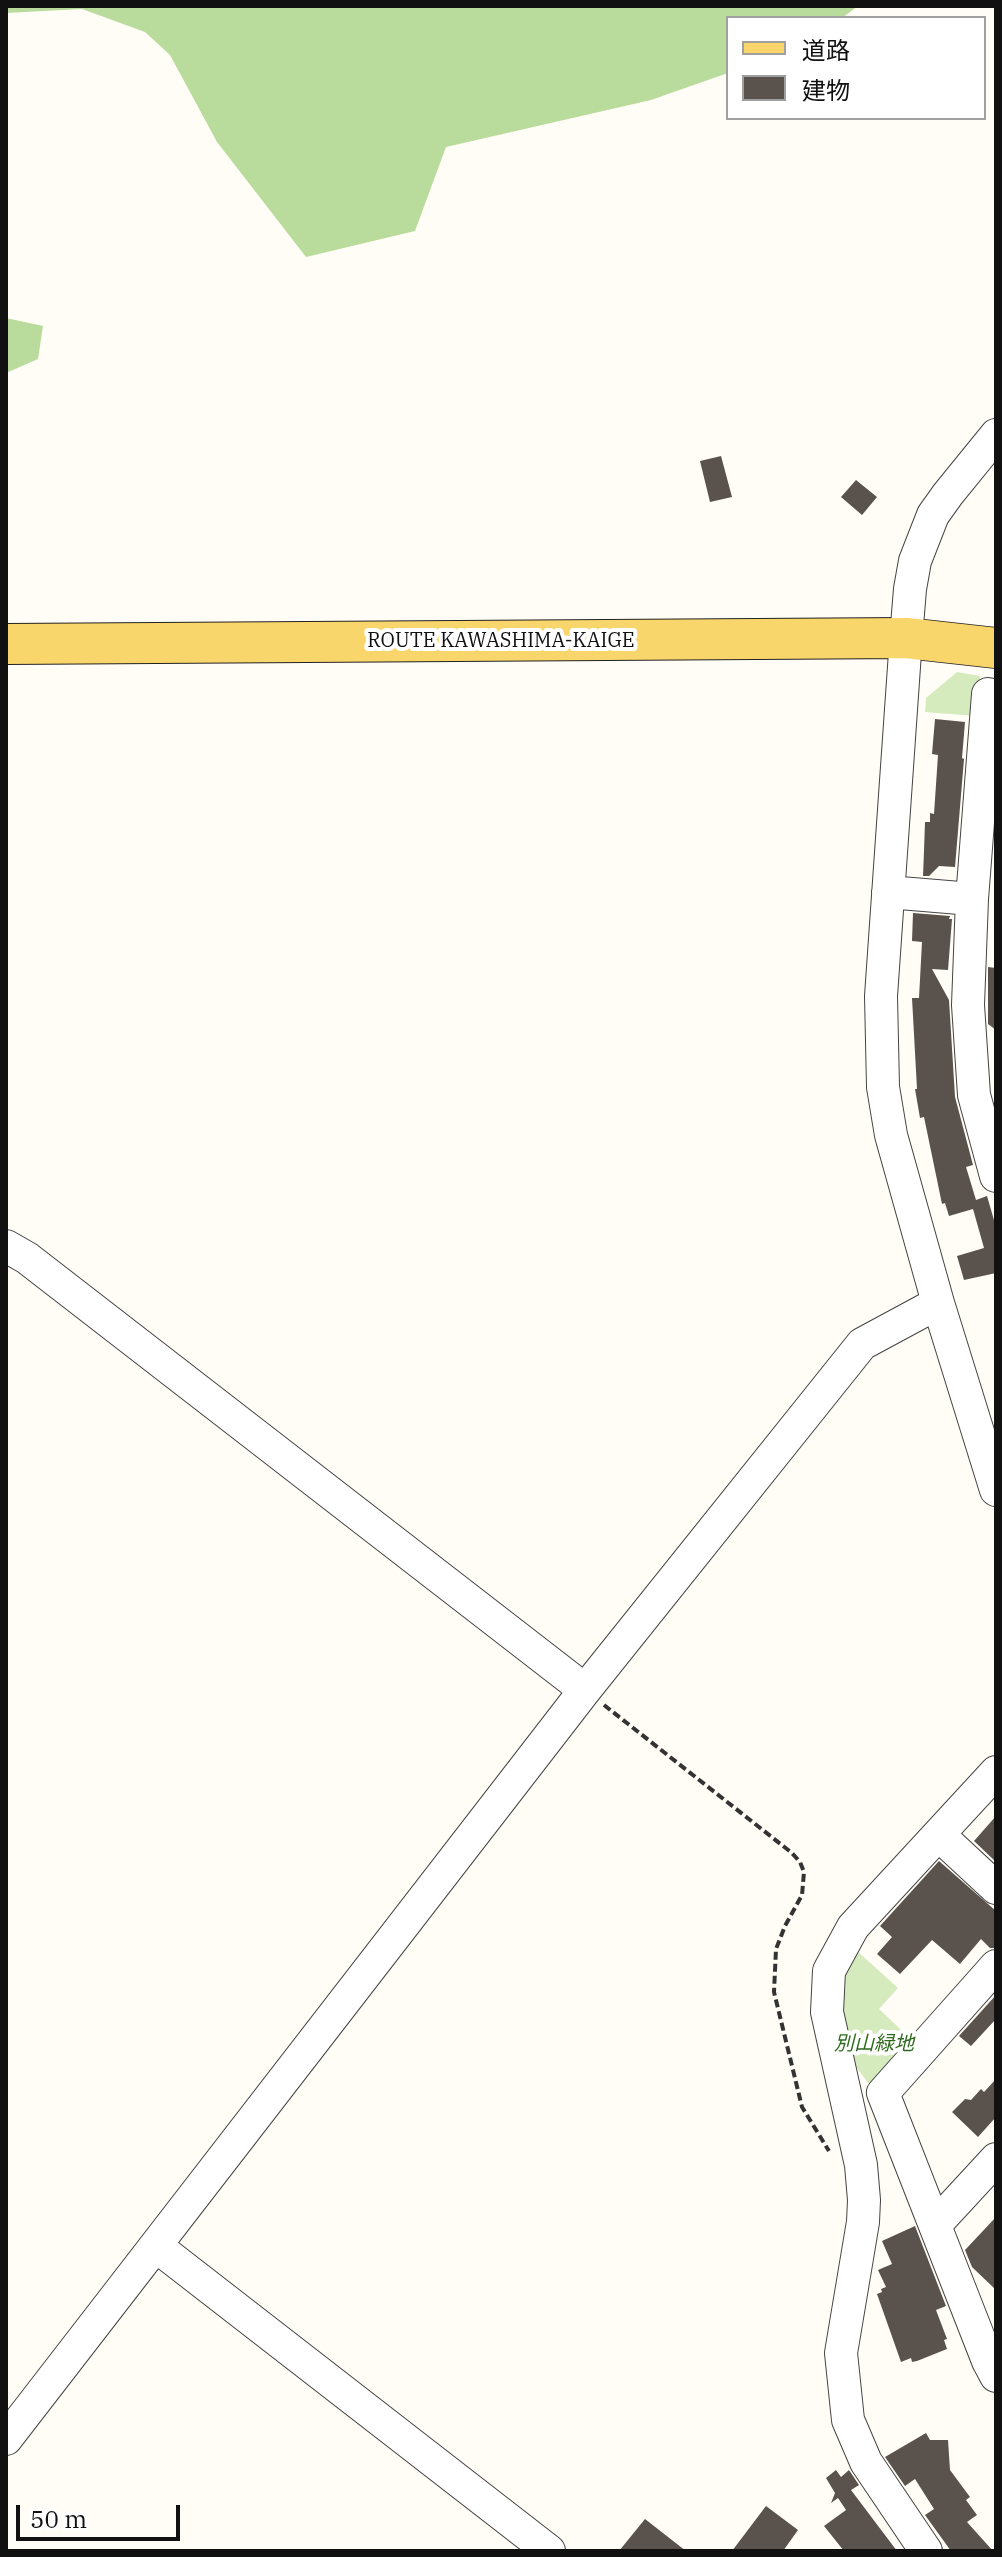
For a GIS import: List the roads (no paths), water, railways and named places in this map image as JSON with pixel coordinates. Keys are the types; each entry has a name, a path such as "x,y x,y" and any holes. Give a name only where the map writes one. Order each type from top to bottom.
{"main road":[{"name":"ROUTE KAWASHIMA-KAIGE","path":"6,644 906,638 996,648"}],"street":[{"path":"996,435 933,515 922,539 910,589 881,996 883,1087 891,1135 938,1303 983,1401 996,1490"},
{"path":"996,696 988,694 972,899 968,1005 982,1038 974,1095 996,1172"},
{"path":"888,892 972,899"},
{"path":"6,1246 27,1258 585,1690"},
{"path":"6,2439 585,1690 862,1344 938,1303"},
{"path":"926,2551 866,2462 848,2420 841,2353 864,2200 861,2165 827,2012 829,1971 853,1927 996,1772"},
{"path":"939,1835 996,1888"},
{"path":"993,2363 883,2093 996,1966"},
{"path":"936,2224 996,2159"},
{"path":"156,2246 549,2551"}],"park label":[{"name":"別山緑地","path":"874,2044"}]}
